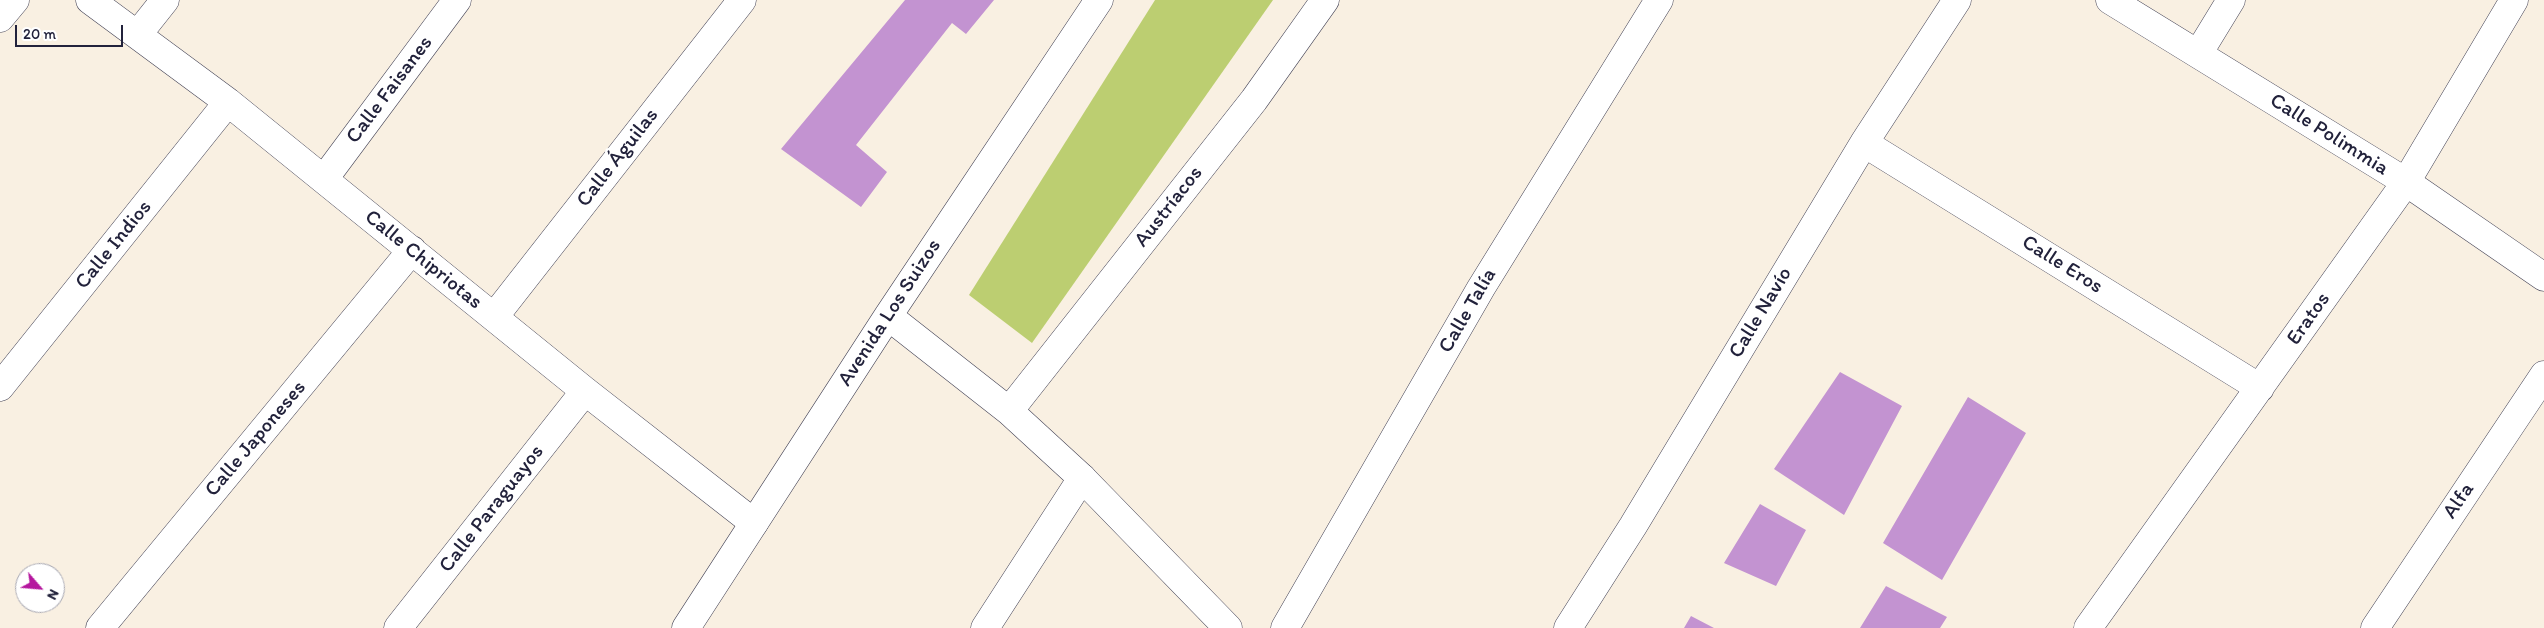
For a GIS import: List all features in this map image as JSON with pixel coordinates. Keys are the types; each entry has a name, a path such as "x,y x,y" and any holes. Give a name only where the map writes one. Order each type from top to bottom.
{"street":[{"path":"0,18 15,0"},
{"name":"Calle Chipriotas","path":"90,0 228,102 585,391 754,523"},
{"path":"138,34 165,0"},
{"name":"Calle Faisanes","path":"324,179 457,0"},
{"name":"Calle Águilas","path":"494,317 742,0"},
{"name":"Avenida Los Suizos","path":"686,628 888,316 1098,0"},
{"name":"Austríacos","path":"1009,411 1254,100 1325,0"},
{"name":"Calle Talía","path":"1285,628 1481,288 1659,0"},
{"name":"Calle Navío","path":"1568,628 1633,526 1864,142 1957,0"},
{"name":"Calle Polimmia","path":"2110,0 2406,182 2544,277"},
{"path":"2198,54 2231,0"},
{"name":"Eratos","path":"2088,628 2406,182 2514,0"},
{"name":"Calle Indios","path":"0,387 228,102"},
{"name":"Calle Eros","path":"1864,142 2260,388"},
{"name":"Calle Japoneses","path":"100,628 412,250"},
{"path":"888,316 1009,411 1082,478 1228,628"},
{"name":"Alfa","path":"2375,628 2544,374"},
{"name":"Calle Paraguayos","path":"398,628 585,391"},
{"path":"985,628 1082,478"}],"green space":[{"path":"1155,0 1273,0 1032,343 969,295"}],"building":[{"path":"905,0 994,0 966,34 952,23 856,145 887,172 861,207 781,149"},
{"path":"1840,372 1902,406 1844,515 1774,469"},
{"path":"1968,397 2026,433 1942,580 1883,543"},
{"path":"1760,504 1806,530 1776,586 1724,563"},
{"path":"1886,586 1947,617 1940,628 1860,628"},
{"path":"1691,616 1714,628 1684,628"}]}
